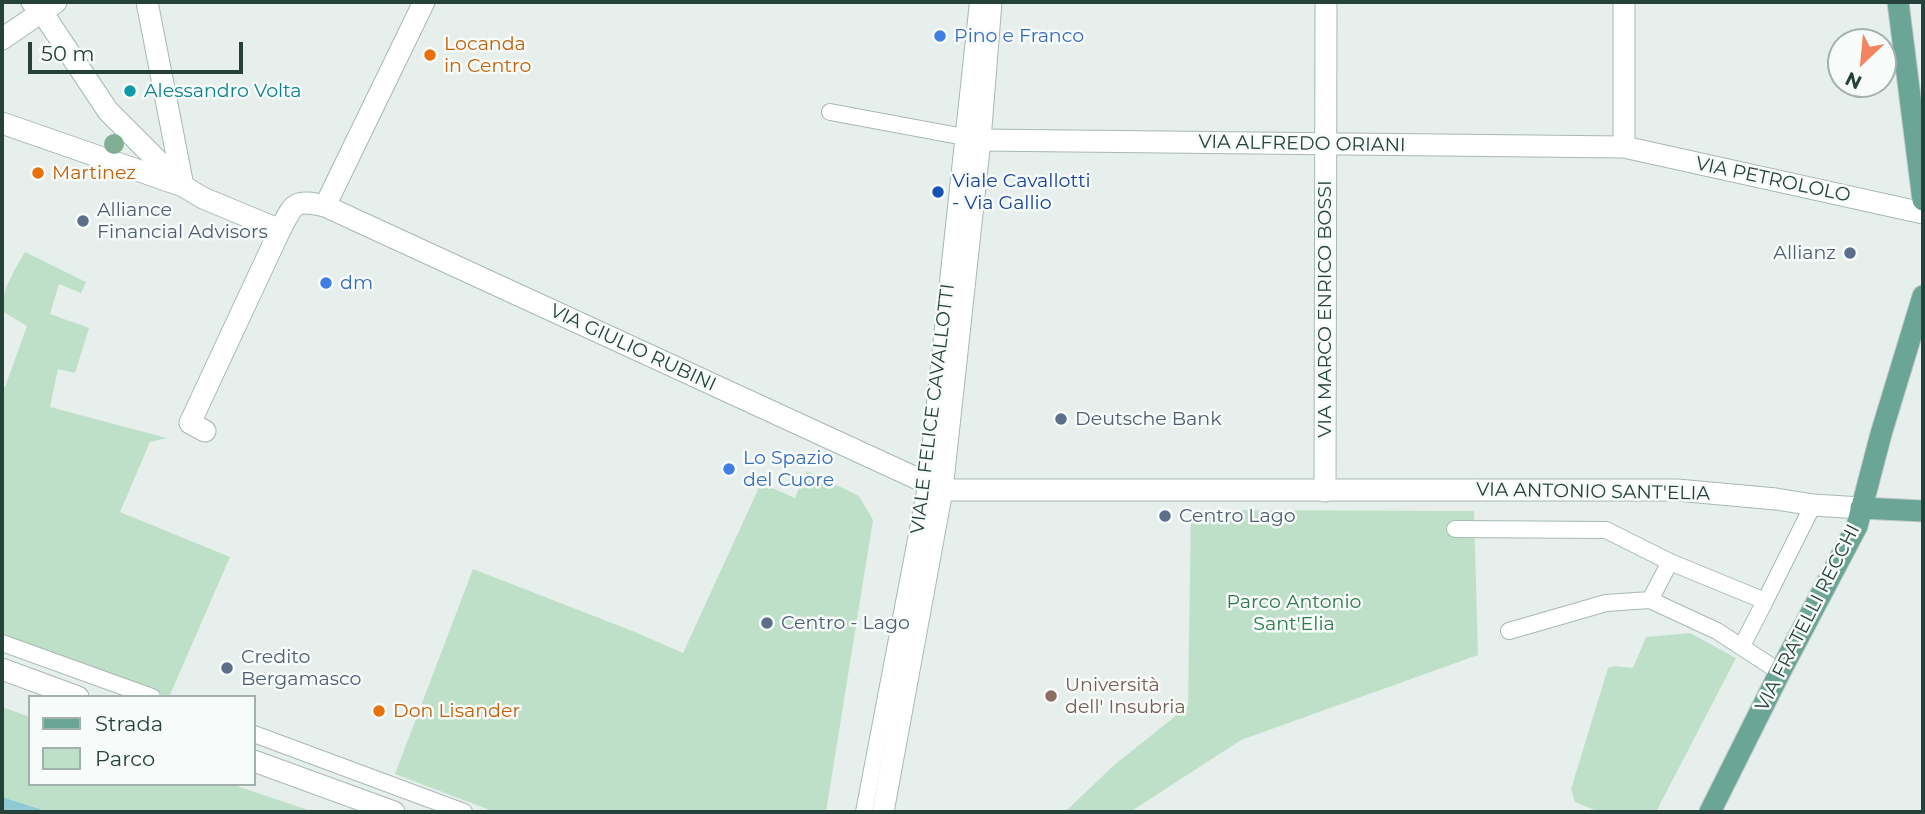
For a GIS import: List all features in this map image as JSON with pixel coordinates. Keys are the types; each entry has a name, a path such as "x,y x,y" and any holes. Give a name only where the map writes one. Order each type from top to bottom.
{"main road":[{"path":"1898,2 1923,200"},
{"name":"VIA FRATELLI RECCHI","path":"1710,812 1857,527 1923,296"},
{"path":"1861,508 1923,512"}],"street":[{"path":"148,2 184,186"},
{"path":"205,431 190,423 280,230 293,205 303,201 325,206 424,2"},
{"name":"VIALE FELICE CAVALLOTTI","path":"883,812 934,487 972,139 991,2"},
{"name":"VIA MARCO ENRICO BOSSI","path":"1325,491 1326,2"},
{"path":"1624,2 1624,147"},
{"path":"2,39 43,5 108,111 184,186 203,198 280,230"},
{"path":"2,123 184,186"},
{"name":"VIA ALFREDO ORIANI","path":"972,139 1624,147"},
{"name":"VIA PETROLOLO","path":"1624,147 1923,213"},
{"name":"VIA GIULIO RUBINI","path":"325,206 934,487"},
{"name":"VIA ANTONIO SANT'ELIA","path":"934,487 1325,491 1677,490 1861,508"},
{"path":"2,669 73,695"},
{"path":"256,762 394,812"}],"lane":[{"name":"VIALE FELICE CAVALLOTTI","path":"972,139 978,2"},
{"path":"830,113 972,139"},
{"name":"VIALE FELICE CAVALLOTTI","path":"864,812 934,487"},
{"path":"1742,646 1813,505"},
{"path":"1455,529 1606,530 1670,562 1765,601"},
{"path":"1650,600 1670,562"},
{"path":"1509,631 1606,603 1650,600 1742,646 1780,672"},
{"path":"2,643 146,695"},
{"path":"256,735 464,812"}],"green space":[{"path":"25,252 86,282 81,293 59,284 50,314 89,328 75,373 58,369 50,407 167,438 150,442 120,512 230,557 170,695 164,695 2,636 2,387 5,387 27,326 2,311 6,288"},
{"path":"807,471 859,496 873,520 826,812 495,812 395,774 473,569 683,653 761,483 795,498"},
{"name":"Parco Antonio Sant'Elia","path":"1191,510 1474,511 1478,655 1241,740 1130,812 1065,812 1113,766 1188,706"},
{"path":"1690,633 1736,658 1656,812 1599,812 1575,802 1571,789 1608,668 1633,668 1646,637"},
{"path":"2,707 28,716 28,786 237,786 314,812 49,812 2,797"}],"water":[{"path":"2,797 49,812 2,812"}],"place":[{"name":"Pino e Franco","path":"940,36"},
{"name":"Locanda in Centro","path":"430,55"},
{"name":"Alessandro Volta","path":"130,91"},
{"name":"Martinez","path":"38,173"},
{"name":"Viale Cavallotti - Via Gallio","path":"938,192"},
{"name":"Alliance Financial Advisors","path":"83,221"},
{"name":"Allianz","path":"1850,253"},
{"name":"dm","path":"326,283"},
{"name":"Deutsche Bank","path":"1061,419"},
{"name":"Lo Spazio del Cuore","path":"729,469"},
{"name":"Centro Lago","path":"1165,516"},
{"name":"Centro - Lago","path":"767,623"},
{"name":"Credito Bergamasco","path":"227,668"},
{"name":"Università dell' Insubria","path":"1051,696"},
{"name":"Don Lisander","path":"379,711"}]}
